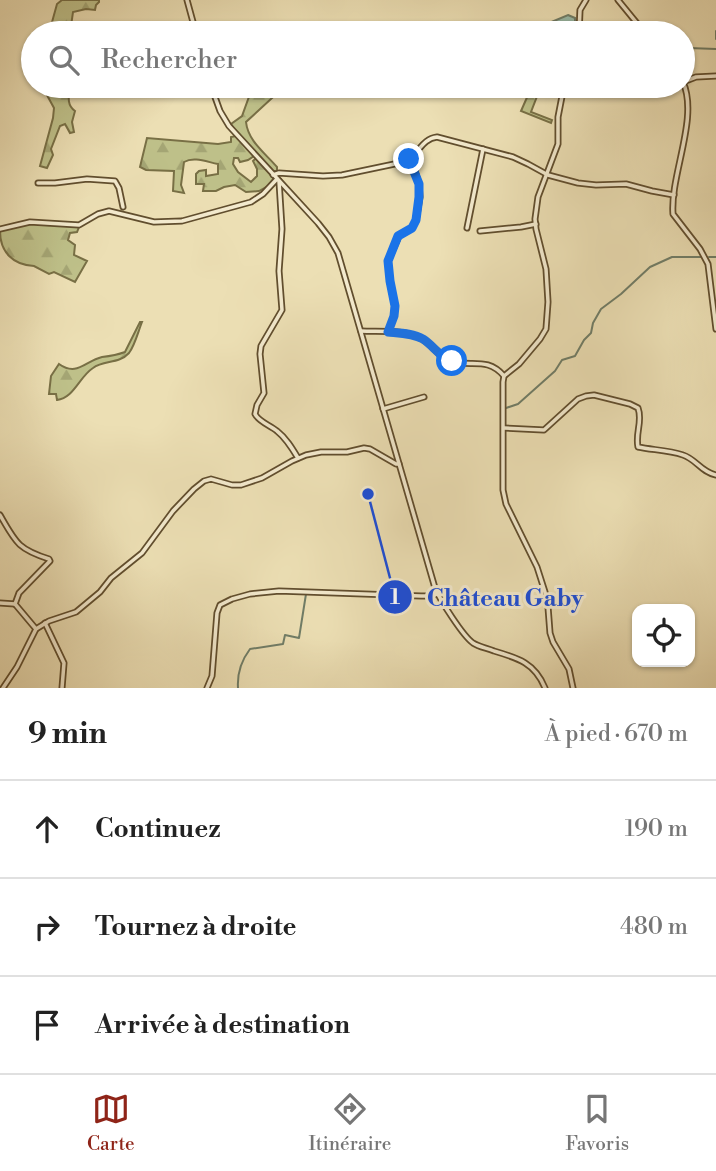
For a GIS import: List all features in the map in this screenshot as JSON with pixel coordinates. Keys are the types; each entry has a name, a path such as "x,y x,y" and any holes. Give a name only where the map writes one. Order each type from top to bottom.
{"street":[{"path":"187,0 193,21"},
{"path":"580,21 580,10 586,0"},
{"path":"618,0 635,21"},
{"path":"695,77 716,76"},
{"path":"215,98 229,126 318,223 333,243 342,263 437,594 471,641 478,646 522,660 535,670 545,688"},
{"path":"562,98 558,117 558,144 538,197 536,225 546,269 546,329 540,340 505,376 503,382 503,490 506,504 537,567 547,602 550,634 569,668 573,688"},
{"path":"687,98 685,137 674,195 674,214 708,264 716,329"},
{"path":"273,175 279,173 323,177 404,162 432,137 521,160 548,175 588,184 626,184 674,195"},
{"path":"467,228 483,149"},
{"path":"388,332 395,306 388,261 398,236 412,228 416,220 419,197 419,184 409,159"},
{"path":"38,183 87,179 115,181 123,207 136,218"},
{"path":"0,229 30,222 79,225 104,212 167,223 182,222 251,202 278,180"},
{"path":"278,180 282,229 279,263 282,310 261,346 264,393 255,414 280,433 298,458"},
{"path":"120,213 123,207"},
{"path":"480,230 536,225"},
{"path":"361,331 419,337 447,360 487,364 505,376"},
{"path":"503,428 544,430 578,399 586,396 606,398 638,408 638,446 685,455 706,472 716,475"},
{"path":"383,409 424,397"},
{"path":"3,688 36,629 85,606 111,578 142,553 169,516 204,481 211,479 232,485 243,484 262,478 298,458 321,452 347,452 363,447 399,464"},
{"path":"0,515 21,547 50,561 19,593 15,604"},
{"path":"207,688 212,676 217,613 220,605 226,601 250,594 279,591 421,596 437,594"},
{"path":"0,603 15,604 36,629"},
{"path":"45,623 64,663 62,688"}],"green space":[{"path":"62,0 99,0 95,10 73,12 72,21 52,21 57,4"},
{"path":"49,98 69,98 75,111 72,122 74,132 70,133 65,124 60,126 47,168 40,166 54,108"},
{"path":"249,98 272,98 246,122 254,141 277,167 277,171 273,171 236,132 231,124 242,116"},
{"path":"527,98 536,98 531,112 552,120 551,123 521,111"},
{"path":"236,136 254,156 240,162 238,158 234,158 233,164 238,172 251,182 257,176 253,161 256,158 274,178 268,186 259,191 246,192 235,185 216,191 203,191 204,184 196,184 196,174 206,170 206,176 218,174 218,164 201,160 184,162 181,185 184,193 173,191 174,171 146,170 140,167 147,138 218,144 231,142 231,137"},
{"path":"44,223 79,227 77,232 70,233 68,240 75,245 74,255 87,261 75,282 54,272 49,274 34,266 20,263 5,251 0,231"},
{"path":"140,322 129,353 93,368 63,398 57,400 56,394 49,394 51,376 59,364 65,368 76,369 96,359 125,352"}],"water":[{"path":"568,15 575,18 575,21 554,21"}],"waterway":[{"path":"716,31 716,39"},
{"path":"695,48 716,49"},
{"path":"506,408 518,404 555,371 562,360 575,356 591,333 601,309 650,267 672,257 702,257"},
{"path":"709,257 716,257"},
{"path":"238,688 240,667 250,649 283,644 285,635 299,638 306,594"}],"place":[{"name":"Château Gaby","path":"368,494"}],"route":[{"path":"409,159 419,184 419,197 416,220 412,228 398,236 388,261 395,306 388,332 419,337 444,358 452,361"}]}
